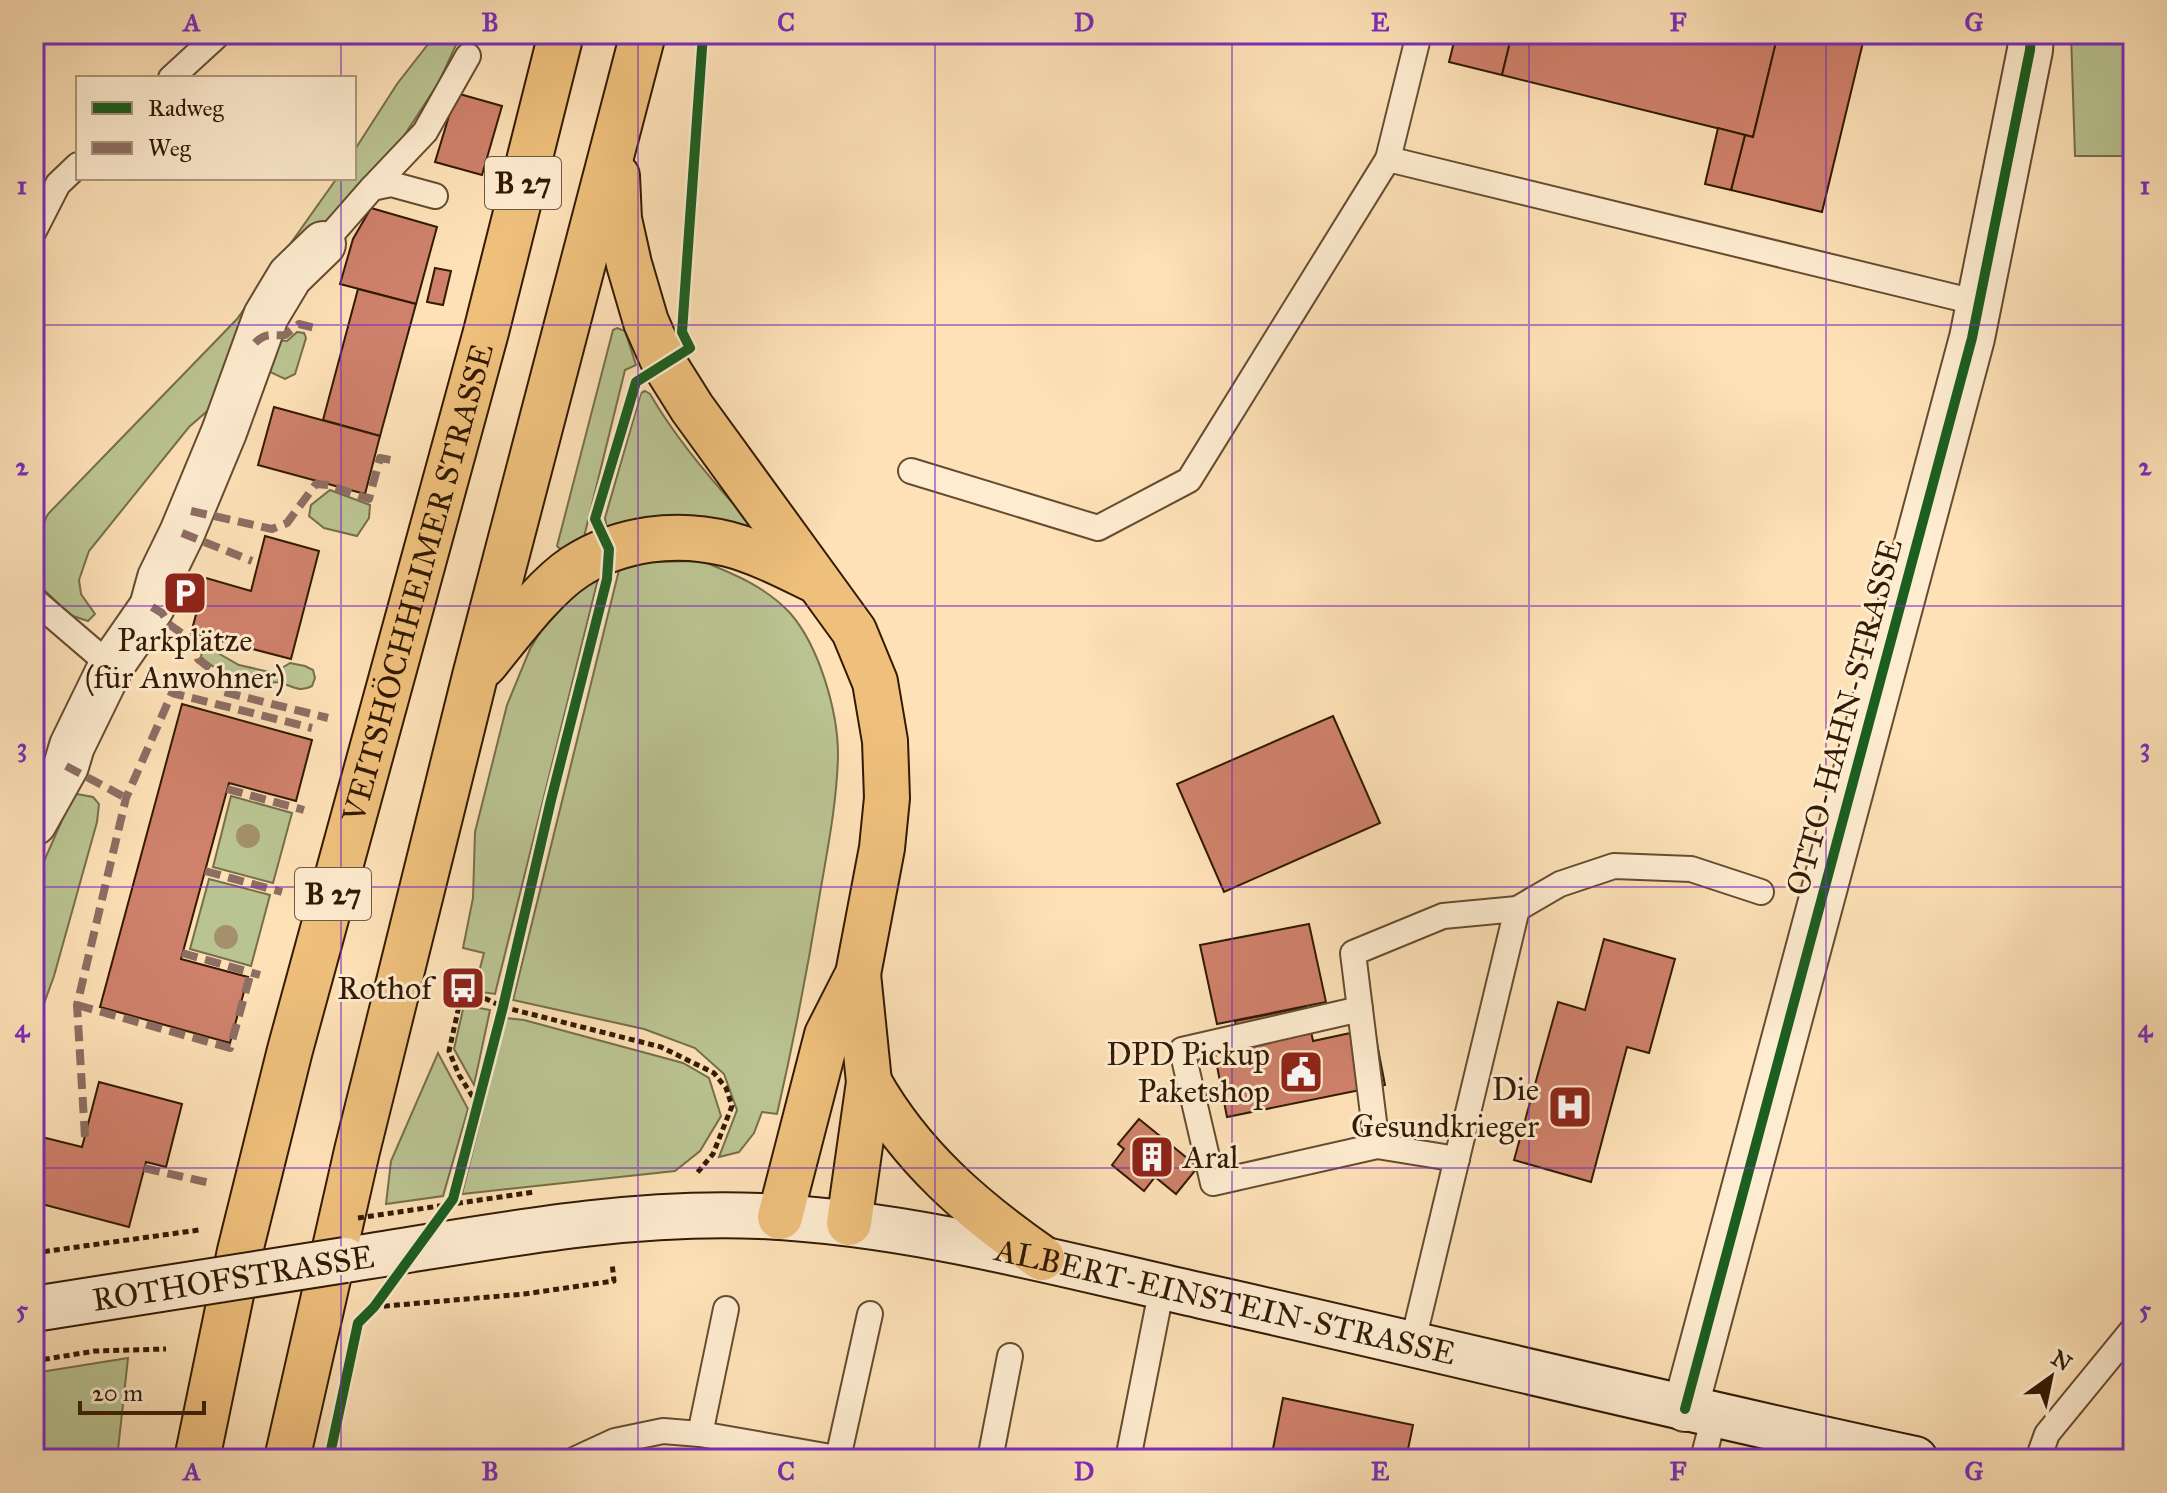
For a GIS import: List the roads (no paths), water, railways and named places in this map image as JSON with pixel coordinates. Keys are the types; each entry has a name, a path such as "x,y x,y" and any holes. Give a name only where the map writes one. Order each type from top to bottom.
{"highway":[{"name":"VEITSHÖCHHEIMER STRASSE","path":"197,1459 240,1251 290,1050 486,332 561,34"},
{"name":"B 27","path":"287,1459 361,1136 475,676 643,34"},
{"path":"615,145 619,219 646,322 660,354 692,408 854,631 875,682 885,741 887,798 882,848 858,974 827,1035 780,1217"},
{"path":"475,676 519,622 574,568 609,549 656,537 688,537 729,544 820,583"},
{"path":"849,1223 869,1082 858,974"},
{"path":"869,1082 889,1117 956,1192 1042,1258"}],"street":[{"name":"OTTO-HAHN-STRASSE","path":"1700,1413 1972,338 2031,34"},
{"path":"34,823 66,766 72,746 111,666 152,607 160,578 224,432 266,316 290,276 323,244"},
{"name":"ALBERT-EINSTEIN-STRASSE","path":"531,1212 780,1217 849,1223 1042,1258 1700,1413 1915,1459"},
{"name":"ROTHOFSTRASSE","path":"34,1309 531,1212"}],"lane":[{"path":"173,76 219,34"},
{"path":"911,471 1098,528 1189,480 1388,159 1419,34"},
{"path":"323,244 425,132 468,56"},
{"path":"1388,159 1979,303"},
{"path":"34,231 58,184 76,167"},
{"path":"372,188 391,184 435,196"},
{"path":"34,600 111,666"},
{"path":"1377,1146 1353,953 1443,916 1517,909 1560,884 1614,866 1691,869 1761,892"},
{"path":"1412,1345 1517,909"},
{"path":"1360,1009 1182,1050 1213,1183 1377,1146 1457,1159"},
{"path":"1128,1459 1162,1287"},
{"path":"700,1434 726,1309"},
{"path":"576,1459 615,1441 663,1431 700,1434 840,1459 870,1314"},
{"path":"2038,1459 2047,1434 2133,1329"},
{"path":"990,1459 1010,1356"},
{"path":"1700,1413 1703,1459"}],"place":[{"name":"Parkplätze (für Anwohner)","path":"185,593"},
{"name":"Rothof","path":"463,988"},
{"name":"DPD Pickup Paketshop","path":"1301,1072"},
{"name":"Die Gesundkrieger","path":"1570,1107"},
{"name":"Aral","path":"1152,1157"}]}
